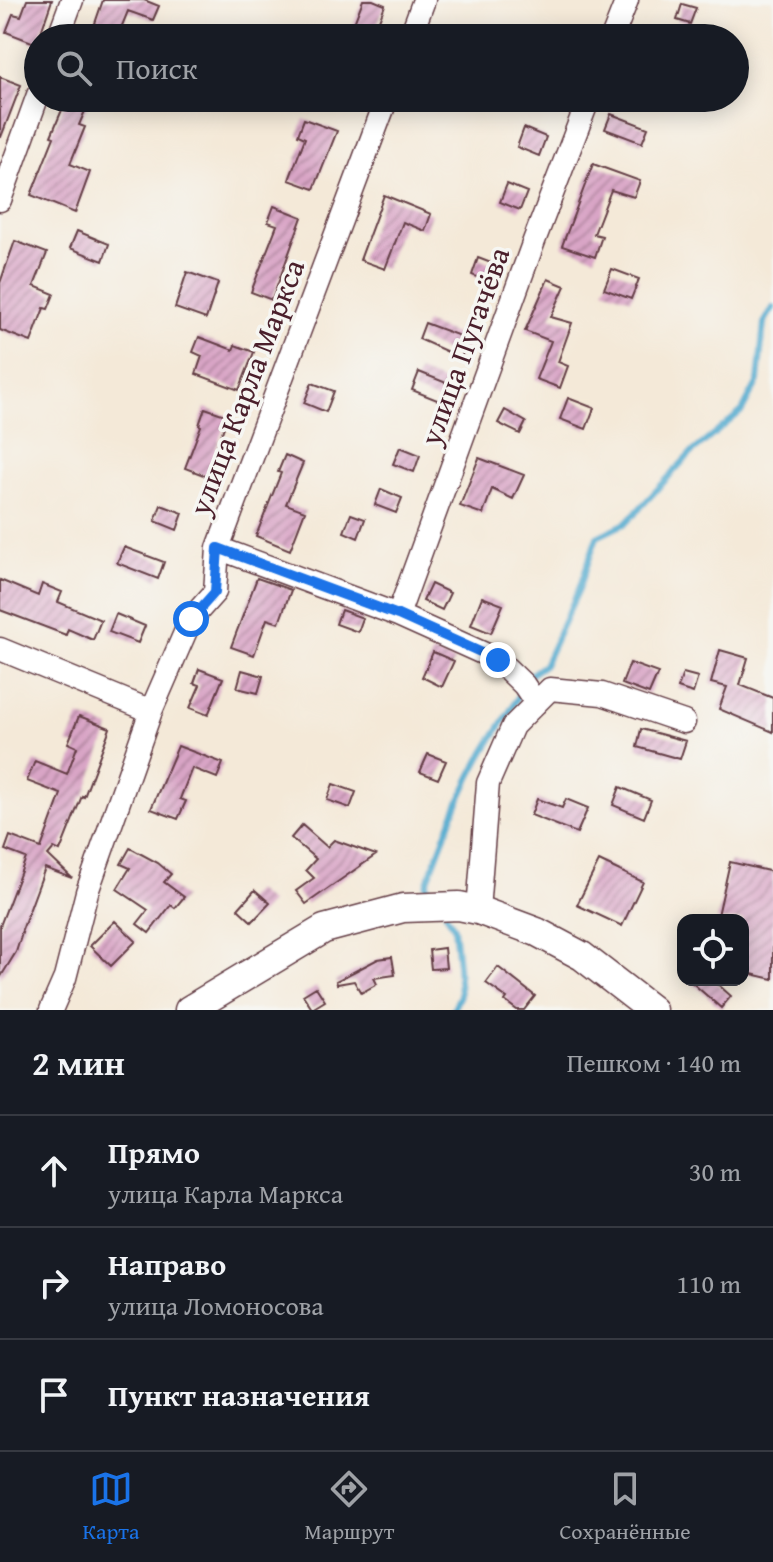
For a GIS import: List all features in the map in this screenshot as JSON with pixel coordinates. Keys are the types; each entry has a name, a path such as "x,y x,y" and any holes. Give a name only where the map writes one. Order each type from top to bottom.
{"main road":[{"path":"189,1010 324,929 403,908 468,908 537,932 582,956 652,1010"}],"street":[{"path":"63,24 72,0"},
{"path":"415,24 424,0"},
{"path":"618,24 627,0"},
{"path":"0,200 32,112"},
{"name":"улица Карла Маркса","path":"51,1010 65,978 87,892 151,711 191,619 215,592 218,548 382,112"},
{"name":"улица Пугачёва","path":"398,615 584,112"},
{"path":"218,548 398,615 498,660 524,685 543,696 602,694 684,722"},
{"path":"0,649 151,711"},
{"path":"468,908 488,783 513,726 543,696"}],"building":[{"path":"27,0 52,0 44,24 24,24 24,39 6,32 13,14 21,16"},
{"path":"103,0 144,0 159,6 153,20 128,11 123,24 95,24"},
{"path":"363,0 385,5 378,24 354,24"},
{"path":"682,4 696,8 690,24 677,20"},
{"path":"0,77 21,85 1,137 0,137"},
{"path":"61,112 85,112 79,125 85,127 70,164 90,172 75,213 31,195 54,137 51,136"},
{"path":"611,114 648,128 642,143 605,129"},
{"path":"304,119 337,131 314,189 289,180 305,138 298,135"},
{"path":"524,128 546,137 539,156 517,147"},
{"path":"593,164 640,181 634,197 611,190 594,234 602,236 595,257 562,246"},
{"path":"507,184 527,192 520,210 500,202"},
{"path":"384,195 431,214 425,231 403,222 385,269 360,260"},
{"path":"274,206 302,217 272,300 251,292 277,225 268,222"},
{"path":"77,231 109,244 103,261 70,248"},
{"path":"15,241 47,253 34,286 54,294 48,309 44,308 31,342 0,330 0,283"},
{"path":"478,258 499,266 492,283 472,275"},
{"path":"612,269 639,279 631,299 604,289"},
{"path":"187,272 218,283 206,319 175,308"},
{"path":"548,279 565,286 551,317 572,323 558,362 568,366 560,388 536,379 551,341 525,331"},
{"path":"425,323 468,339 461,358 419,339"},
{"path":"199,337 233,350 235,345 254,352 239,390 196,374 202,356 193,352"},
{"path":"419,372 449,384 442,402 412,390"},
{"path":"312,383 334,391 326,412 304,403"},
{"path":"568,398 594,408 586,429 560,419"},
{"path":"205,408 228,416 206,476 185,468"},
{"path":"505,410 526,422 520,434 498,423"},
{"path":"400,447 420,455 414,472 393,464"},
{"path":"285,455 303,463 286,504 305,511 290,550 256,536"},
{"path":"479,458 524,475 513,499 492,489 483,514 460,506"},
{"path":"381,489 402,498 396,513 375,505"},
{"path":"161,505 183,513 177,530 155,521"},
{"path":"351,514 365,519 358,538 344,532"},
{"path":"124,547 164,562 158,579 117,563"},
{"path":"257,578 291,590 279,623 267,619 254,655 231,647"},
{"path":"0,580 38,596 42,584 62,592 58,602 101,620 93,640 68,629 66,635 0,610"},
{"path":"431,584 450,593 442,610 423,601"},
{"path":"482,597 503,605 491,633 471,625"},
{"path":"341,610 363,618 358,632 336,624"},
{"path":"116,614 145,626 138,643 109,632"},
{"path":"720,650 748,658 740,685 773,698 773,732 719,709 727,687 711,683"},
{"path":"433,652 454,661 442,687 422,677"},
{"path":"630,663 658,673 649,694 622,684"},
{"path":"199,669 223,678 208,715 190,708 200,685 194,683"},
{"path":"242,670 263,676 258,693 237,688"},
{"path":"683,673 698,677 693,693 678,688"},
{"path":"79,716 110,728 60,851 54,848 48,855 72,878 45,868 16,952 0,978 0,926 26,858 5,850 10,836 41,848 61,794 27,781 35,761 67,774 77,747 68,743"},
{"path":"641,729 686,741 680,759 637,747"},
{"path":"178,746 223,763 217,778 192,768 180,799 186,801 178,819 151,809"},
{"path":"428,754 446,761 438,779 420,772"},
{"path":"333,784 356,792 350,808 327,800"},
{"path":"620,787 651,800 644,818 613,805"},
{"path":"537,799 562,808 566,799 588,808 577,833 531,815"},
{"path":"302,825 327,847 334,840 376,855 306,904 296,891 314,878 306,870 316,859 291,838"},
{"path":"130,848 171,874 164,882 184,897 175,908 171,905 149,933 137,924 148,910 117,889 130,868 121,864"},
{"path":"599,861 643,882 622,926 577,905"},
{"path":"730,862 773,872 773,979 749,973 749,914 718,914"},
{"path":"255,890 270,903 252,922 238,909"},
{"path":"115,921 136,941 111,966 90,946"},
{"path":"444,948 446,968 431,969 429,950"},
{"path":"392,957 395,975 374,978 377,984 361,993 354,981 337,984 336,981 378,959"},
{"path":"498,967 535,996 524,1010 517,1010 505,1001 507,998 486,983"},
{"path":"696,986 720,986 731,996 721,1008"},
{"path":"316,987 325,1001 312,1009 303,995"}],"waterway":[{"path":"526,681 544,665 579,589 597,537 626,523 690,454 742,411 758,381 764,323 773,308"},
{"path":"435,898 426,885 456,809 469,779 521,691"},
{"path":"446,914 454,927 458,965 460,995 453,1010"}],"route":[{"path":"191,619 215,592 218,548 398,615 498,660"}]}
